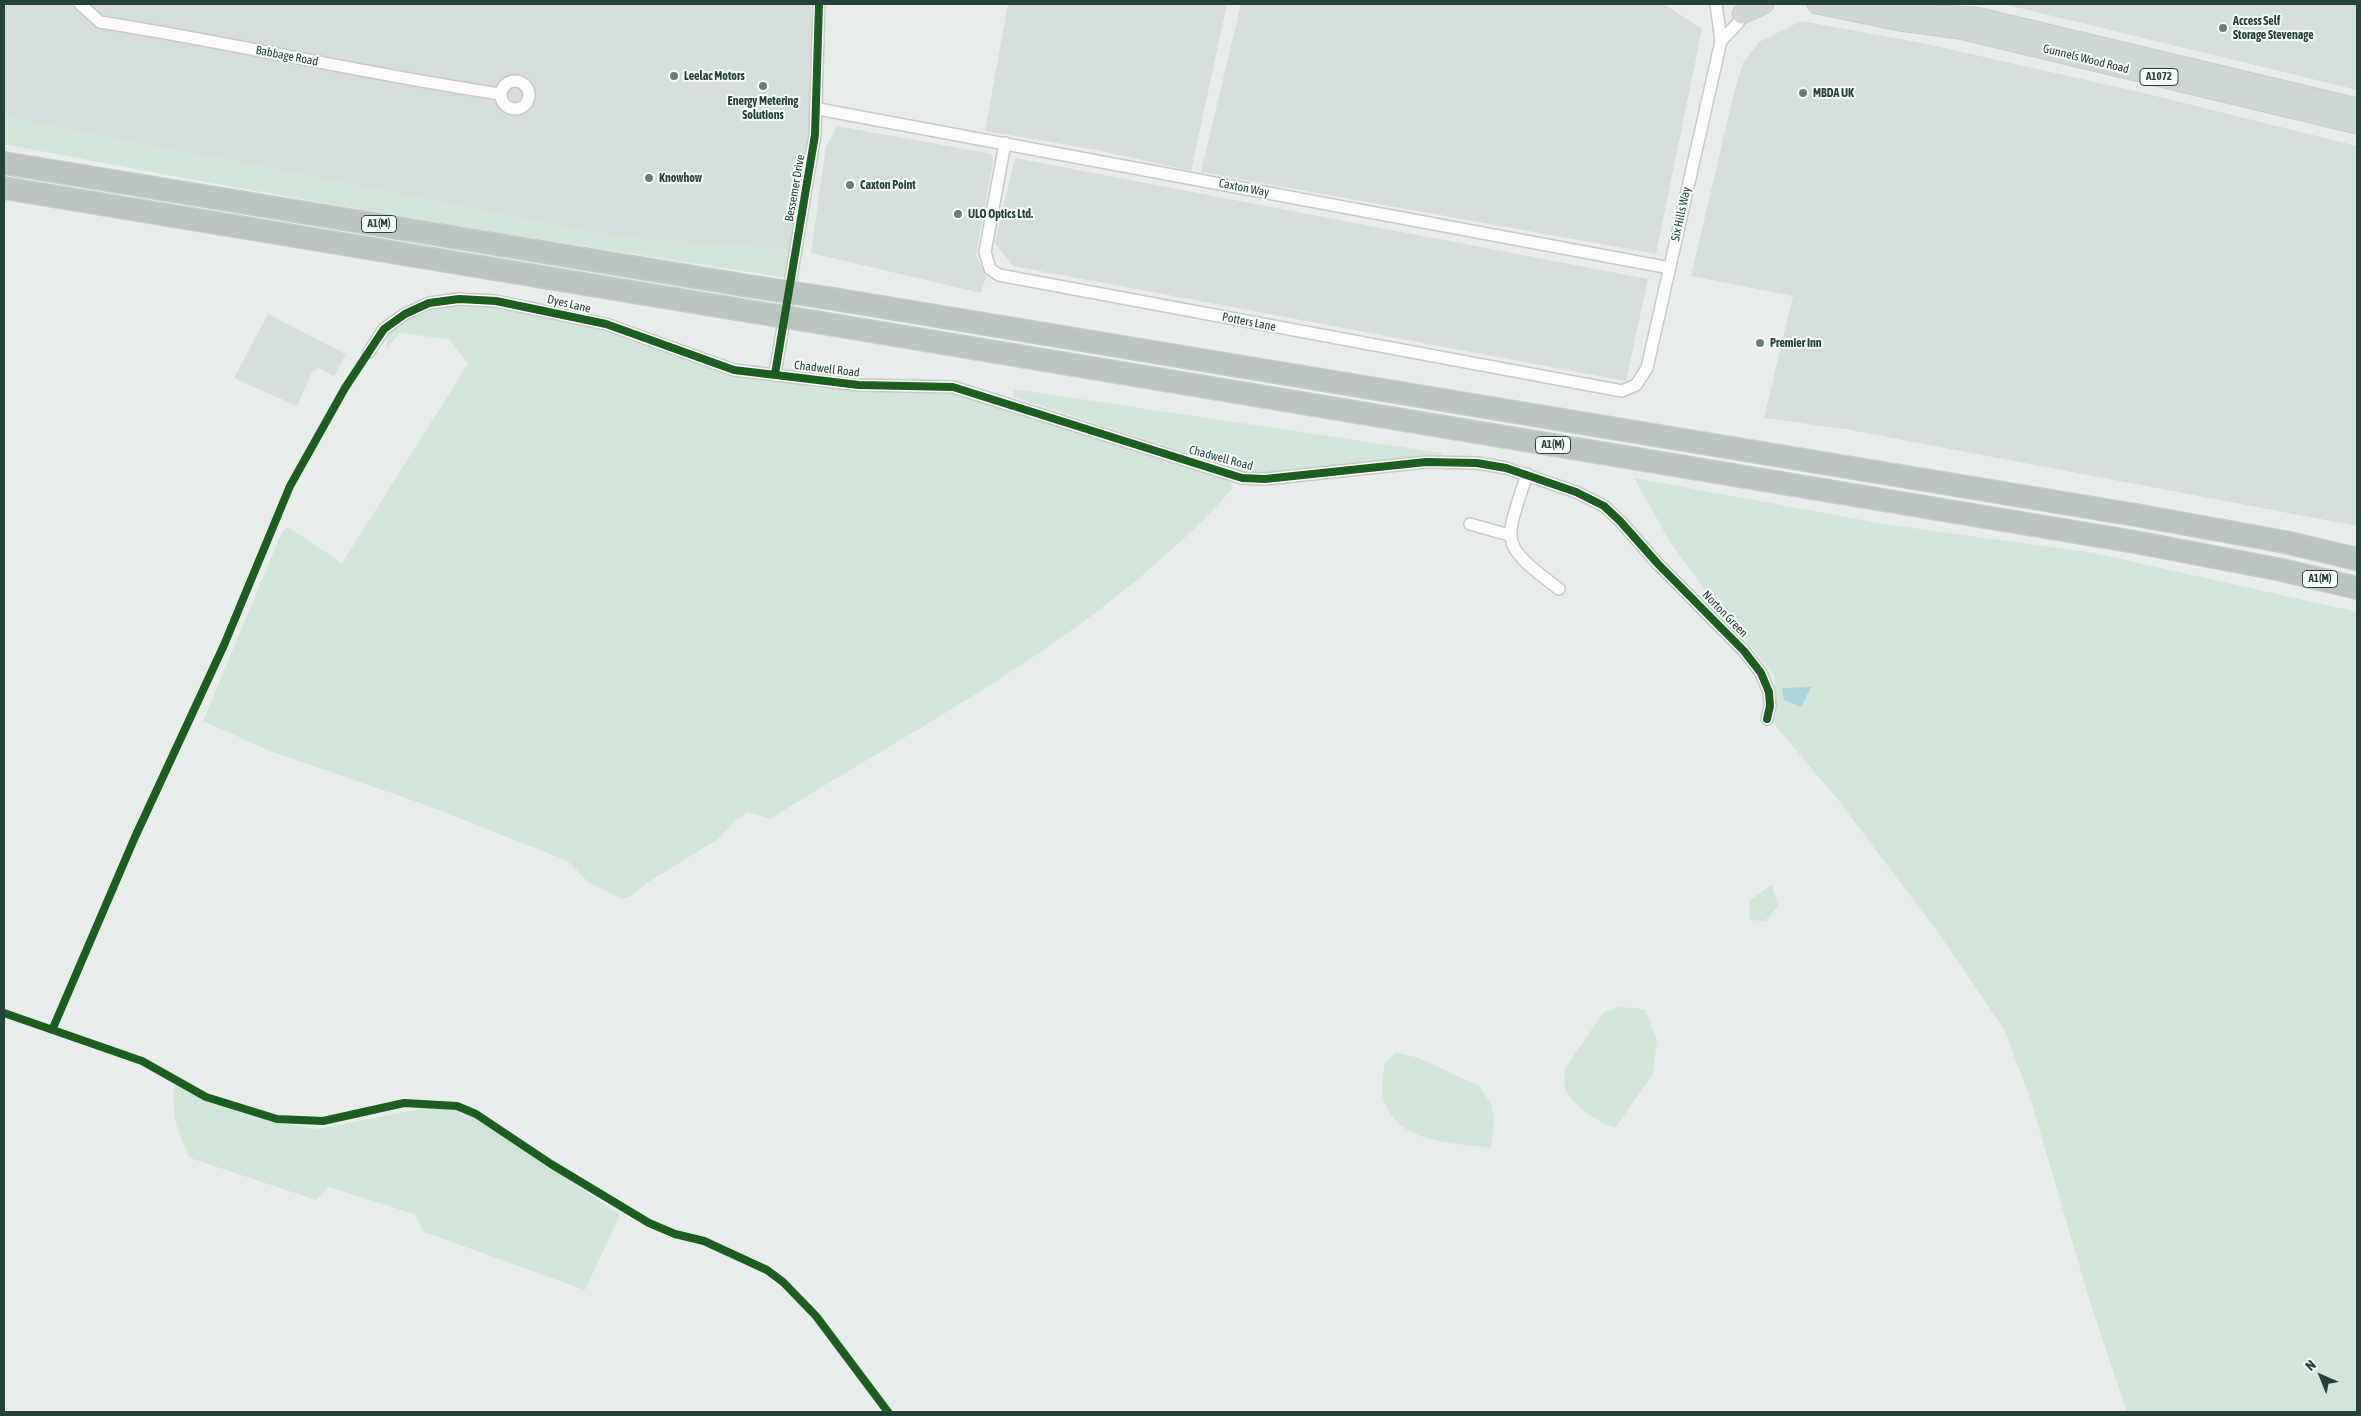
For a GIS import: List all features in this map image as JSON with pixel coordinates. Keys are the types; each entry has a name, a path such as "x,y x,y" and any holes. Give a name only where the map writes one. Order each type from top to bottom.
{"highway":[{"name":"A1(M)","path":"4,163 2136,515 2285,542 2357,559"},
{"name":"A1(M)","path":"4,188 2116,538 2272,568 2357,588"}],"main road":[{"path":"1744,9 1764,4"},
{"name":"Gunnels Wood Road","path":"1817,4 1900,21 1960,29 2357,124"},
{"name":"Gunnels Wood Road","path":"1884,4 1936,9 1976,17 2357,108"},
{"name":"Gunnels Wood Road","path":"1936,9 1960,29"}],"street":[{"name":"Babbage Road","path":"80,4 100,22 302,58 402,79 500,94"},
{"name":"Bessemer Drive","path":"775,374 815,135 818,109 819,4"},
{"name":"Six Hills Way","path":"1636,385 1647,368 1721,41 1716,4"},
{"path":"1721,41 1738,23 1744,9"},
{"name":"Caxton Way","path":"818,109 1670,268"},
{"name":"Potters Lane","path":"1005,143 985,252 990,269 999,275 1613,391 1622,391 1636,385"},
{"name":"Dyes Lane","path":"369,352 384,329 405,314 429,304 459,299 538,309 606,324 734,370 775,374"},
{"name":"Chadwell Road","path":"775,374 859,385 953,387 1247,479 1325,474 1426,462 1477,463 1506,468 1576,492 1604,506 1620,520 1645,549"},
{"path":"1527,474 1509,535 1513,547 1521,559 1558,589"},
{"path":"1470,524 1509,535"},
{"name":"Norton Green","path":"1645,549 1701,605 1761,672 1769,692 1770,706 1767,719"}],"shaded area":[{"path":"4,4 811,4 811,113 790,251 617,237 4,117"},
{"path":"1008,4 1227,4 1191,171 1092,149 985,131"},
{"path":"1241,4 1664,4 1702,29 1656,254 1201,172"},
{"path":"2003,4 2357,4 2357,90 2300,76"},
{"path":"1801,21 1922,43 2148,94 2357,146 2357,526 1845,429 1764,418 1793,296 1691,276 1734,93 1743,63 1759,42"},
{"path":"837,126 992,154 993,162 976,255 986,277 981,293 811,253 826,147"},
{"path":"1015,158 1648,279 1626,381 1013,266 995,243"},
{"path":"268,314 346,354 334,376 319,368 312,372 297,406 234,378"}],"green space":[{"path":"4,117 617,237 790,251 787,278 395,215 199,181 4,144"},
{"path":"468,303 544,311 752,375 816,388 951,394 986,401 1194,466 1231,483 1233,488 1189,534 1115,598 1020,666 770,819 748,812 736,820 718,839 647,883 631,896 622,899 588,882 571,864 563,859 423,804 270,751 203,721 282,532 288,527 342,563 468,364 449,339 399,333 387,349 388,336 394,325 403,317 415,312 443,305"},
{"path":"1013,389 1442,453 1440,459 1260,473 1247,472 1014,397"},
{"path":"1634,478 1884,524 2094,553 2357,612 2357,1412 2127,1412 2090,1302 2031,1101 2005,1031 1942,938 1839,801 1774,724 1775,676 1709,596 1670,542"},
{"path":"1772,885 1778,906 1765,921 1749,920 1750,900"},
{"path":"1618,1007 1645,1009 1657,1040 1653,1074 1615,1128 1589,1114 1572,1099 1566,1091 1564,1070 1603,1013"},
{"path":"1396,1052 1419,1058 1479,1086 1492,1105 1494,1124 1491,1148 1428,1138 1413,1133 1401,1125 1390,1113 1382,1094 1384,1064"},
{"path":"174,1084 201,1097 278,1123 317,1129 426,1108 454,1109 478,1117 620,1215 585,1290 424,1232 414,1214 329,1187 316,1200 190,1158 181,1139 176,1122"}],"water":[{"path":"1811,687 1801,707 1784,700 1782,688"}],"cycle path":[{"path":"775,374 815,135 819,4"},
{"path":"53,1028 135,837 224,645 290,486 345,388 384,329 405,314 429,303 459,299 496,301 606,324 734,370 859,385 953,387 1242,478 1265,479 1426,462 1477,463 1506,468 1576,492 1604,506 1620,521 1658,564 1744,651 1761,673 1769,692 1770,706 1767,719"},
{"path":"4,1013 142,1061 206,1097 277,1119 323,1121 404,1103 457,1106 476,1114 551,1164 649,1223 675,1234 704,1241 767,1270 783,1282 816,1316 888,1412"}],"place":[{"name":"Access Self Storage Stevenage","path":"2223,28"},
{"name":"Leelac Motors","path":"674,76"},
{"name":"Energy Metering Solutions","path":"763,86"},
{"name":"MBDA UK","path":"1803,93"},
{"name":"Knowhow","path":"649,178"},
{"name":"Caxton Point","path":"850,185"},
{"name":"ULO Optics Ltd.","path":"958,214"},
{"name":"Premier Inn","path":"1760,343"}]}
